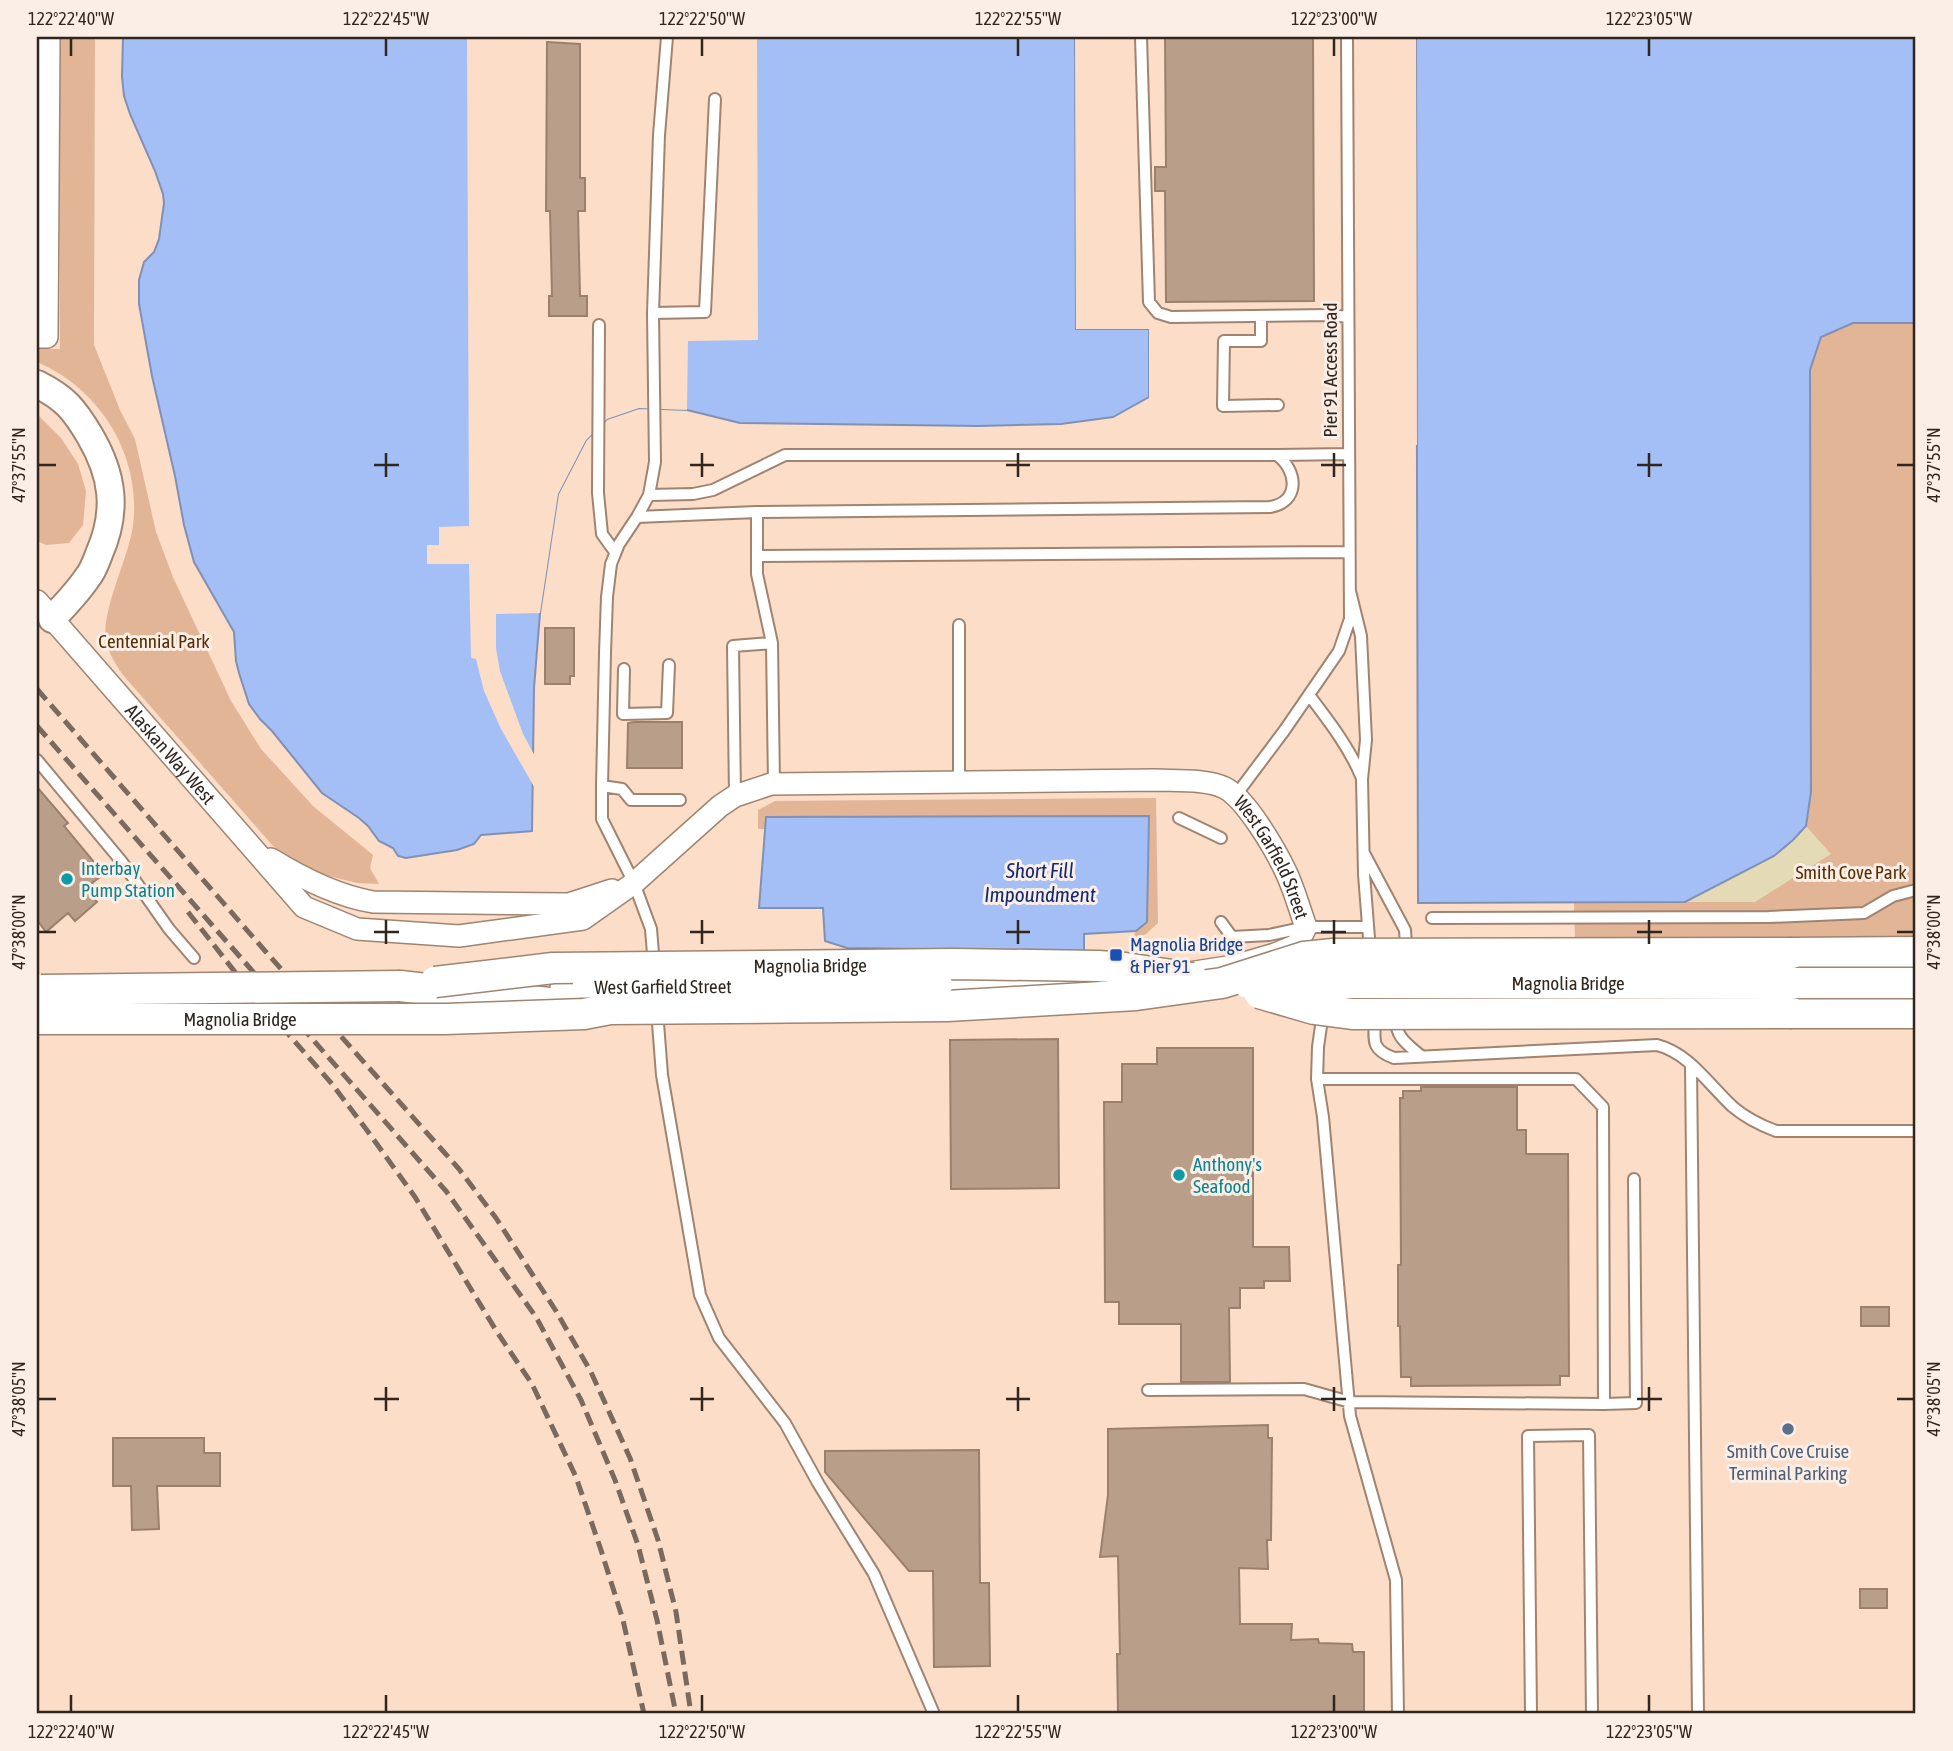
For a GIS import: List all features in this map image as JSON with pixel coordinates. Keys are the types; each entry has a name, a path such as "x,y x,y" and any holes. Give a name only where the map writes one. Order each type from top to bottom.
{"main road":[{"path":"1222,983 1304,957 1333,954 1916,952"},
{"name":"Magnolia Bridge","path":"37,990 400,986 553,968 967,964 1125,968 1222,983"},
{"path":"435,982 549,983 561,987"},
{"path":"1222,983 1314,1009 1352,1014 1916,1013"},
{"name":"Magnolia Bridge","path":"400,986 610,1009 947,1006 1136,995 1222,983 1916,983"},
{"path":"374,1019 397,1009 459,1006 561,987"},
{"name":"Magnolia Bridge","path":"37,1019 445,1019 584,1014 610,1009"}],"street":[{"path":"42,337 49,37"},
{"path":"37,384 57,394 77,415 99,451 112,498 107,536 89,576 44,610"},
{"name":"Alaskan Way West","path":"44,610 304,907"},
{"name":"West Garfield Street","path":"304,907 357,929 459,936 583,919 634,883 720,806 735,796 774,784 1156,780 1209,783 1224,787 1237,795 1258,824 1286,872 1306,926 1297,945 1275,954 1234,966 1158,978 1013,985 561,987"},
{"name":"West Garfield Street","path":"252,848 295,874 360,900 373,902 569,904 634,883"},
{"path":"327,917 335,890"}],"lane":[{"path":"667,37 659,135 653,313 655,462 649,495 619,544 611,564 607,597 602,819 634,883 651,929 662,1075 700,1295 719,1338 785,1423 874,1574 934,1714"},
{"path":"1141,37 1149,302 1158,313 1171,317 1348,317"},
{"name":"Pier 91 Access Road","path":"1237,795 1339,651 1350,619 1347,37"},
{"path":"653,313 705,312 715,99"},
{"path":"1261,316 1261,341 1224,341 1223,406 1278,405"},
{"path":"599,325 598,493 602,534 615,552"},
{"path":"649,495 692,494 713,490 785,455 1349,454"},
{"path":"637,517 757,512 1270,507 1281,505 1292,489 1290,469 1277,455"},
{"path":"757,512 758,586 772,643 774,784"},
{"path":"757,556 1349,552"},
{"path":"1350,591 1361,636 1366,740 1362,779 1364,851 1371,964"},
{"path":"959,625 959,782"},
{"path":"735,796 733,646 772,643"},
{"path":"604,714 667,713 669,665"},
{"path":"623,714 624,669"},
{"path":"1308,695 1324,714 1354,761 1362,779"},
{"path":"37,760 122,862 169,929 194,958"},
{"path":"603,786 622,789 631,800 680,800"},
{"path":"1180,818 1221,838"},
{"path":"1364,851 1405,930 1406,945 1397,998 1396,1025 1401,1040 1421,1056"},
{"path":"1432,918 1769,917 1864,913 1893,896 1916,890"},
{"path":"1222,922 1232,937 1269,935 1306,926 1367,927"},
{"path":"1306,926 1325,995 1318,1046 1317,1079 1323,1117 1350,1416 1396,1580 1398,1714"},
{"path":"1373,976 1374,989"},
{"path":"1374,1002 1375,1042 1380,1053 1394,1058 1657,1045 1679,1053 1735,1108 1758,1124 1776,1131 1916,1131"},
{"path":"1691,1065 1698,1714"},
{"path":"1317,1079 1576,1079 1603,1107 1605,1404"},
{"path":"1148,1390 1304,1389 1350,1402 1636,1403 1634,1179"},
{"path":"1531,1714 1528,1436 1589,1435 1592,1714"}],"green space":[{"name":"Centennial Park","path":"59,37 95,37 94,345 120,410 135,439 156,532 173,577 231,701 261,749 313,806 373,855 370,868 379,884 357,883 317,873 273,846 123,675 109,650 106,641 107,615 133,526 131,475 112,428 98,408 80,389 37,362 37,349 60,349"},
{"name":"Smith Cove Park","path":"1916,37 1916,938 1575,940 1574,903 1418,903"},
{"path":"37,414 61,438 78,464 86,491 83,525 69,543 46,545 37,541"},
{"path":"1156,798 1158,923 1146,934 1132,939 1136,931 1147,922 1148,816 766,817 765,829 758,829 758,810 775,801"}],"sand":[{"path":"1806,826 1831,854 1755,902 1685,902 1774,856"}],"water":[{"path":"123,37 1075,37 1076,329 1149,329 1149,397 1113,417 1061,424 979,426 740,423 687,410 639,408 607,419 586,440 558,494 540,613 534,688 532,831 481,835 474,844 457,850 406,858 398,856 393,848 379,841 359,818 322,793 249,704 236,661 234,632 194,562 152,376 139,304 139,280 144,262 154,252 159,239 164,203 155,171 124,96"},
{"path":"1416,37 1916,37 1916,323 1853,323 1821,337 1810,370 1811,792 1806,826 1774,856 1685,902 1418,903"},
{"name":"Short Fill Impoundment","path":"1149,816 1147,922 1136,931 1084,934 1084,951 847,948 825,941 823,908 759,908 766,817"}],"pier":[{"path":"467,37 757,37 758,340 688,341 687,410 639,408 607,419 586,440 558,494 540,613 496,614 496,648 500,671 523,734 536,758 536,790 501,729 484,691 476,659 471,658 469,564 427,564 427,545 439,545 439,527 469,526"},
{"path":"1075,37 1079,37 1079,326 1151,326 1153,397 1149,401 1149,329 1076,329"},
{"path":"1413,37 1416,37 1417,445 1414,445"}],"building":[{"path":"1165,37 1313,37 1314,301 1166,302 1165,191 1155,191 1155,167 1166,167"},
{"path":"547,42 580,44 580,178 585,178 585,211 578,211 580,296 587,296 587,316 549,316 549,296 552,296 550,211 546,211"},
{"path":"545,628 574,628 574,676 570,676 570,684 545,684"},
{"path":"682,722 682,768 627,768 628,723"},
{"name":"Interbay Pump Station","path":"37,787 68,823 64,826 104,874 92,883 96,889 90,894 97,902 75,921 68,913 46,932 37,920"},
{"path":"1058,1039 1059,1188 951,1189 950,1040"},
{"name":"Anthony's Seafood","path":"1157,1048 1253,1048 1253,1247 1289,1247 1290,1281 1264,1281 1264,1288 1240,1288 1240,1308 1229,1308 1230,1382 1181,1382 1181,1324 1119,1324 1119,1302 1105,1302 1104,1102 1122,1102 1122,1064 1157,1064"},
{"path":"1421,1087 1517,1087 1517,1130 1526,1130 1526,1154 1568,1154 1569,1376 1560,1376 1560,1385 1411,1386 1411,1377 1401,1377 1398,1326 1398,1265 1401,1265 1400,1098 1403,1098 1403,1091 1421,1091"},
{"path":"1861,1307 1889,1307 1889,1326 1861,1326"},
{"path":"1268,1425 1268,1438 1272,1438 1271,1540 1267,1540 1268,1569 1239,1568 1240,1624 1292,1624 1291,1640 1318,1639 1319,1643 1352,1644 1353,1652 1364,1652 1364,1714 1118,1714 1118,1556 1100,1557 1108,1495 1108,1429"},
{"path":"113,1438 204,1438 204,1453 220,1453 220,1486 157,1486 159,1529 132,1530 131,1486 113,1486"},
{"path":"979,1450 980,1583 989,1583 990,1666 934,1667 933,1571 909,1571 825,1472 825,1451"},
{"path":"1860,1589 1887,1589 1887,1608 1860,1608"}],"railway":[{"path":"37,689 459,1169 496,1218 556,1311 591,1372 630,1458 658,1540 676,1612 691,1714"},
{"path":"37,726 446,1191 536,1317 581,1400 615,1480 638,1545 676,1714"},
{"path":"188,912 242,981 332,1084 366,1129 415,1197 532,1384 576,1477 601,1550 623,1620 644,1714"}],"place":[{"name":"Interbay Pump Station","path":"67,879"},
{"name":"Magnolia Bridge & Pier 91","path":"1116,955"},
{"name":"Anthony's Seafood","path":"1179,1175"},
{"name":"Smith Cove Cruise Terminal Parking","path":"1788,1429"}]}
